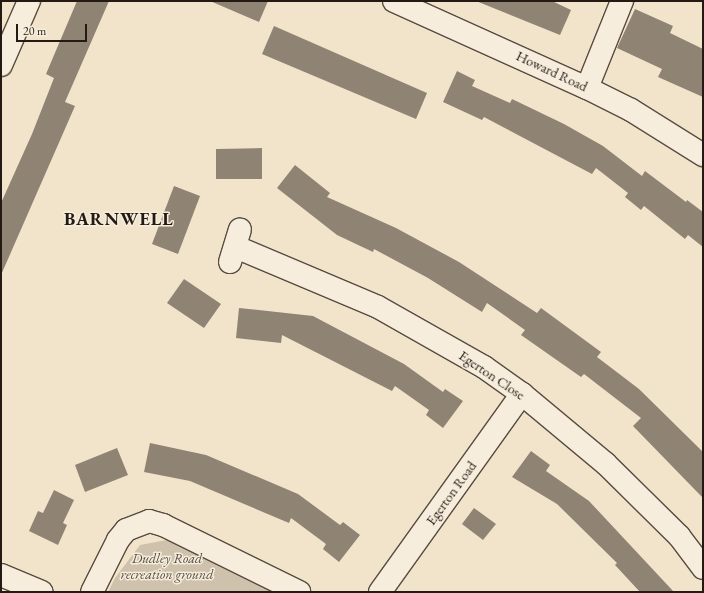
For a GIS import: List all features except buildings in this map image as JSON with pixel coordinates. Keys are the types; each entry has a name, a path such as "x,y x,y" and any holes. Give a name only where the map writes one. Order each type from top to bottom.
{"street":[{"path":"1,65 29,1"},
{"name":"Howard Road","path":"394,1 587,88 630,110 703,155"},
{"path":"587,88 622,1"},
{"name":"Egerton Close","path":"235,246 378,307 484,366 522,394 606,464 679,536 703,568"},
{"name":"Egerton Road","path":"380,592 522,394"},
{"path":"92,592 118,540 126,530 149,521 163,525 299,592"},
{"path":"1,575 42,592"}],"green space":[{"name":"Dudley Road recreation ground","path":"172,539 283,592 108,592 115,578 140,545"}],"district":[{"name":"BARNWELL","path":"119,219"}]}
